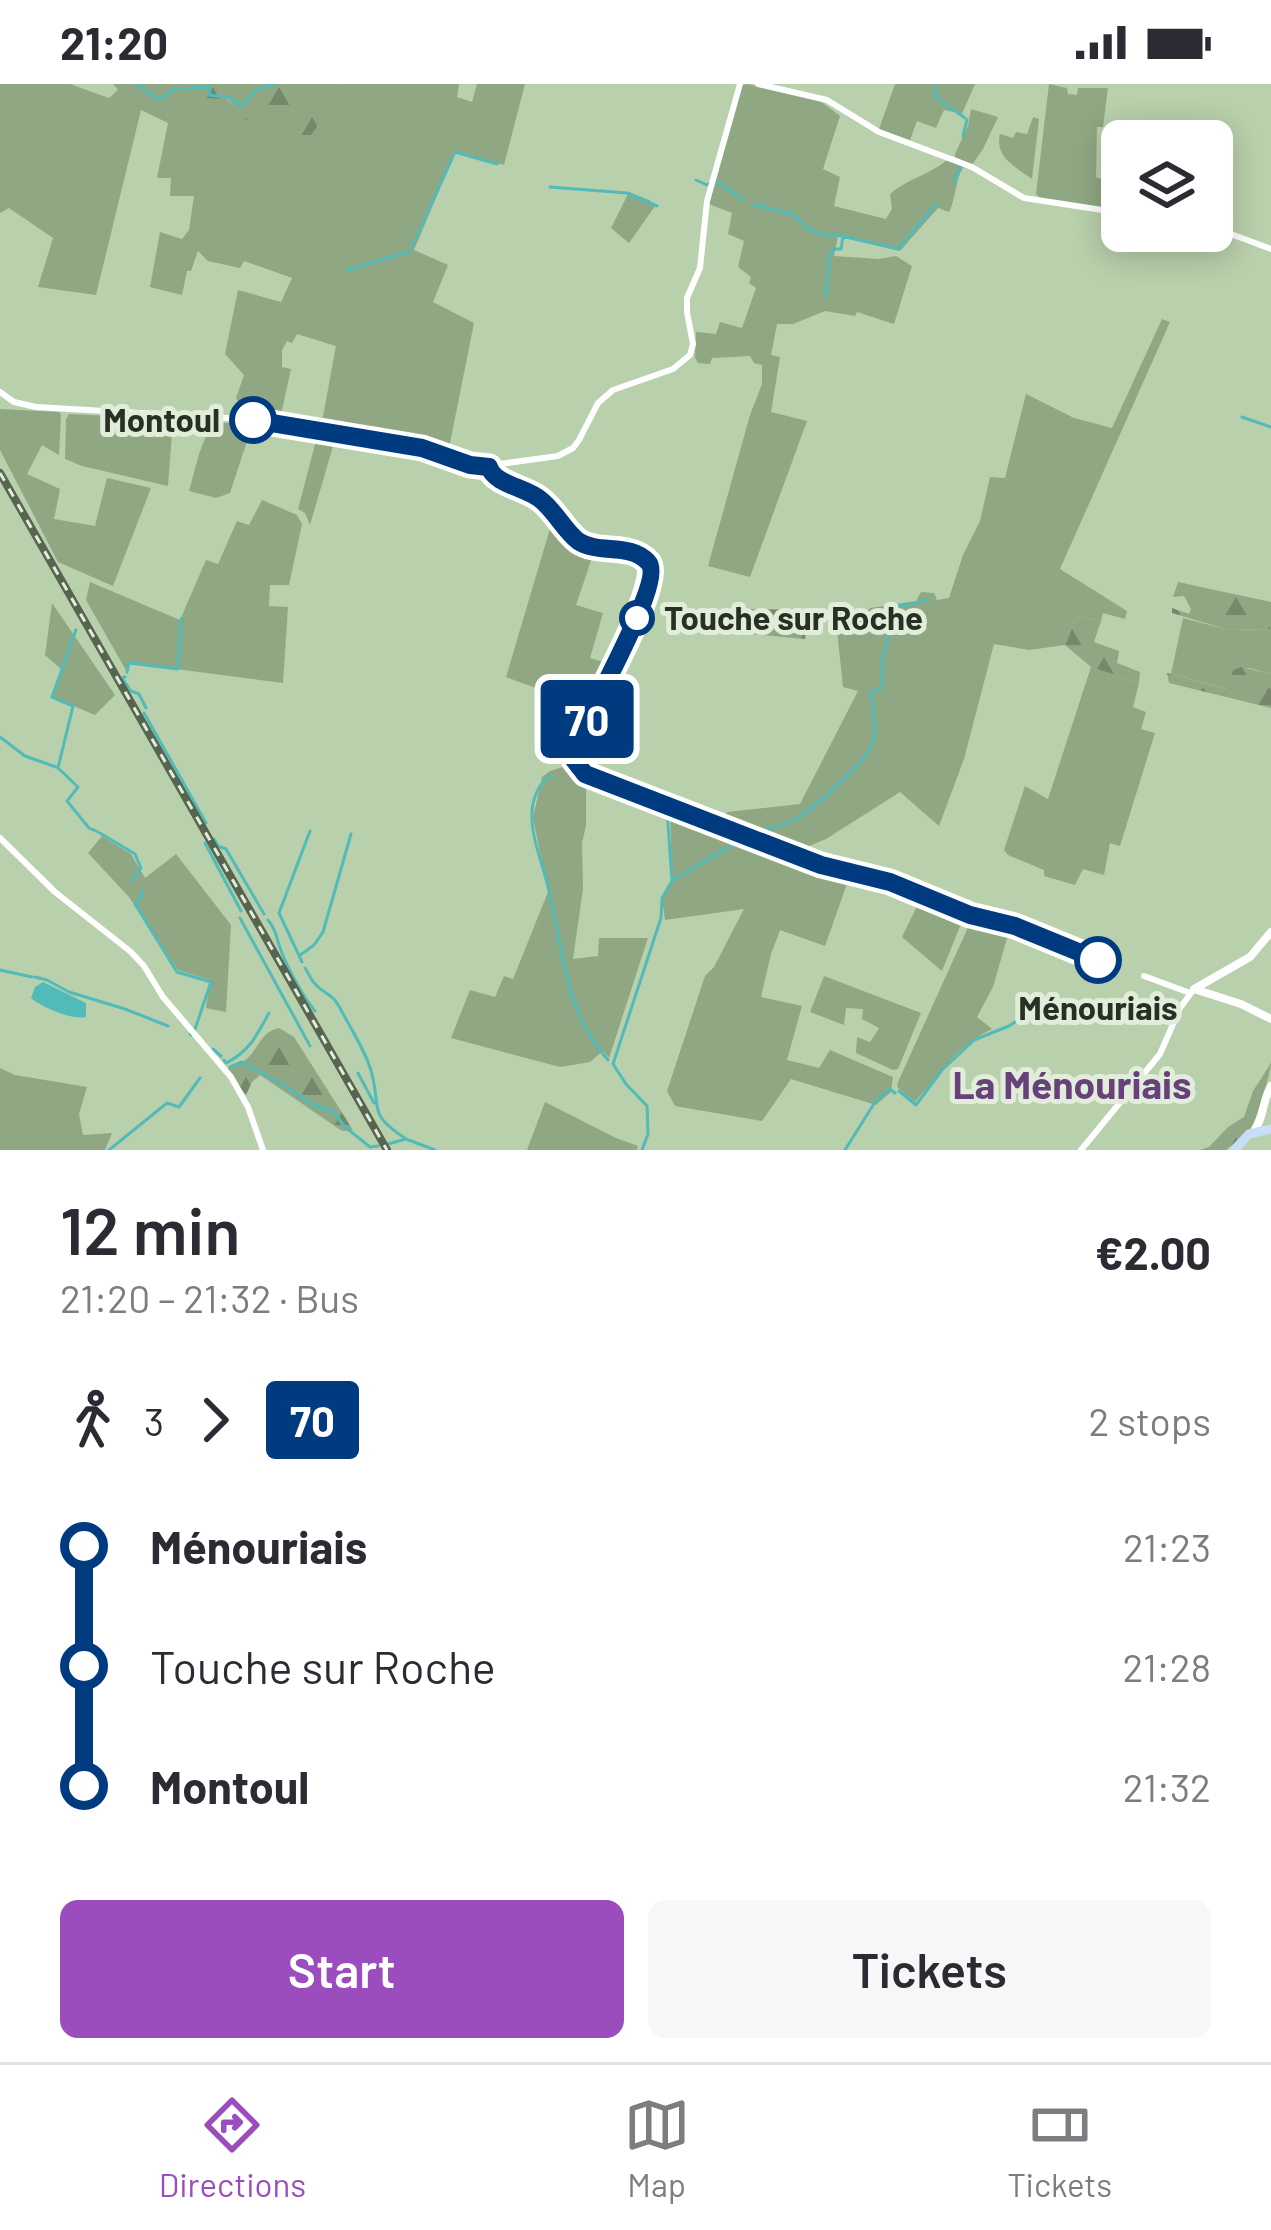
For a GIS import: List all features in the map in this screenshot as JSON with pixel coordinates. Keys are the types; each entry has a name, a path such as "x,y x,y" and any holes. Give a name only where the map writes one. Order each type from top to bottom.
{"main road":[{"path":"1192,991 1250,957 1271,932"},
{"path":"1192,991 1235,1002 1271,1019"},
{"path":"1253,1132 1271,1086"},
{"path":"1234,1150 1253,1132 1271,1128 1263,1103"}],"street":[{"path":"0,392 14,402 36,407 262,420 422,448 489,467 567,451 579,440 598,403 613,390 688,359 693,344 688,298 700,268 707,201 740,84"},
{"path":"758,84 827,100 879,132 972,166 1024,198 1101,210"},
{"path":"1233,235 1271,249"},
{"path":"489,467 494,477 539,498 577,540 597,549 623,550 648,562 653,570 631,633 574,747 574,760 585,774 821,865 890,882 1098,960"},
{"path":"0,838 55,892 144,966 163,998 231,1077 248,1107 262,1150"},
{"path":"1082,1150 1160,1054 1192,991 1144,976"}],"green space":[{"path":"0,84 70,84 109,98 118,90 113,84 205,84 203,89 235,106 343,84 459,84 457,97 472,102 477,84 525,84 504,165 455,153 414,250 448,265 433,302 474,323 448,453 321,427 336,346 297,334 282,350 282,367 291,369 280,419 245,413 236,398 244,375 225,354 238,290 281,302 292,278 244,261 240,268 208,261 198,251 182,295 150,287 160,232 182,239 189,230 194,196 170,196 171,178 157,178 168,123 141,110 96,295 38,287 53,238 9,208 0,213"},
{"path":"205,84 346,86 296,156 233,110 228,99 206,98"},
{"path":"895,84 975,84 962,114 944,110 936,128 917,121 910,140 879,129"},
{"path":"1049,84 1077,95 1078,88 1108,88 1104,120 1097,127 1101,207 1041,199 1036,194"},
{"path":"742,85 819,100 840,116 823,169 840,177 834,206 886,219 892,209 890,194 897,189 947,160 964,166 949,212 938,208 900,251 838,236 834,256 896,256 912,266 894,324 857,312 855,316 825,311 793,324 777,324 771,355 780,357 771,412 807,421 750,577 708,566 762,384 762,365 750,356 712,358 710,364 695,358 696,332 716,334 720,322 742,328 756,288 738,267 744,241 728,234 732,213 709,204"},
{"path":"971,109 998,117 972,165 955,157"},
{"path":"1033,117 1039,119 1032,179 1008,161 999,142 1000,134 1013,138 1016,132 1027,134"},
{"path":"629,192 655,206 629,243 611,228"},
{"path":"1162,319 1170,322 1060,569 1127,611 1125,619 1103,613 1101,621 1077,616 1065,645 1029,650 994,644 964,759 939,826 900,792 826,839 795,852 725,825 727,812 800,804 858,691 843,687 835,612 864,615 870,608 916,601 921,592 934,593 937,600 949,598 980,521 990,477 1005,478 1026,394 1074,418 1112,428"},
{"path":"0,409 61,415 59,455 42,445 27,474 60,489 54,519 95,526 107,478 151,488 113,586 58,562 0,450"},
{"path":"69,414 173,419 168,486 65,459"},
{"path":"211,423 253,423 230,493 216,498 189,491"},
{"path":"318,433 336,436 310,525 298,509"},
{"path":"262,500 297,515 302,524 289,585 270,585 269,606 288,607 283,683 130,663 127,672 86,600 90,582 180,620 206,560 218,564 237,521 249,525"},
{"path":"556,518 573,539 594,552 576,605 603,613 590,658 604,662 584,706 506,677"},
{"path":"1178,582 1271,602 1271,629 1229,630 1172,613 1172,608 1189,614 1191,609 1184,596 1173,597"},
{"path":"52,603 115,695 95,715 52,697 62,670 45,655"},
{"path":"739,609 809,610 805,639 740,633"},
{"path":"1077,616 1101,621 1094,642 1119,651 1117,663 1140,672 1139,683 1091,667 1065,645"},
{"path":"1183,618 1229,630 1271,629 1271,674 1249,668 1233,670 1227,689 1171,674"},
{"path":"1091,667 1139,683 1133,707 1146,712 1141,729 1155,733 1120,846 1110,843 1104,875 1083,869 1075,885 1044,876 1044,870 1004,850 1025,786 1048,799"},
{"path":"1241,667 1271,674 1271,708 1169,683 1167,673 1226,689 1233,670"},
{"path":"570,765 586,782 583,889 573,959 598,956 599,938 648,938 609,1058 603,1051 590,1062 560,1067 451,1038 470,990 495,997 504,976 513,979 548,892 533,818 542,777"},
{"path":"670,811 849,878 825,946 780,930 761,997 802,1006 787,1060 819,1068 830,1050 893,1077 891,1092 876,1105 791,1079 762,1121 675,1106 667,1091 705,976 744,909 665,920 662,898 672,881"},
{"path":"102,836 131,854 145,878 176,854 231,925 226,1012 206,1008 210,980 178,970 129,897 88,853"},
{"path":"921,898 963,919 942,971 902,937"},
{"path":"974,921 1010,928 993,987 977,1017 992,1029 959,1052 915,1102 897,1087 898,1082"},
{"path":"824,976 921,1013 898,1069 856,1053 857,1037 870,1042 879,1028 862,1019 863,1009 846,1008 844,1025 810,1012"},
{"path":"279,1028 294,1037 353,1130 342,1131 260,1075 246,1095 225,1069 244,1061 267,1033"},
{"path":"1271,1063 1250,1130 1226,1150 1200,1150 1244,1117"},
{"path":"0,1068 15,1075 87,1087 79,1114 83,1135 112,1133 105,1150 0,1150"},
{"path":"545,1102 638,1146 637,1150 527,1150"}],"water":[{"path":"43,982 86,1003 86,1017 58,1012 31,998"}],"waterway":[{"path":"137,84 157,99 174,89 210,87 209,95 229,97 241,106 256,90 275,84"},
{"path":"936,84 937,98 965,118"},
{"path":"963,136 967,120"},
{"path":"412,247 455,152 497,164"},
{"path":"954,183 961,165"},
{"path":"696,180 710,183"},
{"path":"717,181 743,200"},
{"path":"550,187 627,193 657,206"},
{"path":"752,204 793,214 807,228 824,235 898,249 936,204"},
{"path":"826,296 829,258 834,249 841,249 843,236"},
{"path":"348,270 410,251"},
{"path":"1242,417 1271,427"},
{"path":"894,607 928,598"},
{"path":"750,835 802,814 870,748 875,729 871,693 882,687 883,656 894,614"},
{"path":"127,672 129,663 178,669 181,619"},
{"path":"76,630 52,697 73,706 58,768 78,787 67,801 98,832"},
{"path":"125,677 146,708"},
{"path":"144,713 206,823"},
{"path":"0,737 25,756 56,767"},
{"path":"551,776 535,797 533,832 574,1000 593,1041 608,1060"},
{"path":"660,806 667,810 672,881"},
{"path":"302,962 279,913 310,831"},
{"path":"100,833 135,854 141,868 132,881"},
{"path":"299,956 323,932 351,834"},
{"path":"214,839 226,849 264,914"},
{"path":"642,1150 648,1134 647,1106 613,1064 661,918 662,898 672,881 742,839"},
{"path":"205,843 241,911"},
{"path":"141,890 135,904 177,972 211,982 194,1032"},
{"path":"240,918 310,1046"},
{"path":"268,920 315,1011"},
{"path":"305,968 335,1001 359,1042 381,1117 406,1139"},
{"path":"0,970 32,977"},
{"path":"35,977 168,1026"},
{"path":"899,1091 916,1105 942,1070 974,1040 1009,1026 1037,1007"},
{"path":"224,1060 234,1059 247,1048 269,1013"},
{"path":"213,1049 221,1056"},
{"path":"230,1067 242,1062 313,1105 333,1111 370,1147 378,1146"},
{"path":"358,1073 374,1103"},
{"path":"109,1150 167,1103 179,1107 200,1078"},
{"path":"845,1150 875,1102 890,1089 895,1093"},
{"path":"388,1144 406,1139 435,1150"}],"railway":[{"path":"0,473 387,1150"}],"bus line":[{"name":"70","path":"253,420 422,448 489,467 494,477 539,498 577,540 597,549 623,550 651,565 651,581 632,630 574,747 574,760 585,774 821,865 890,882 1098,960"}],"place":[{"name":"Montoul","path":"253,420"},
{"name":"Touche sur Roche","path":"637,618"},
{"name":"Ménouriais","path":"1098,960"}],"district":[{"name":"La Ménouriais","path":"1072,1085"}]}
